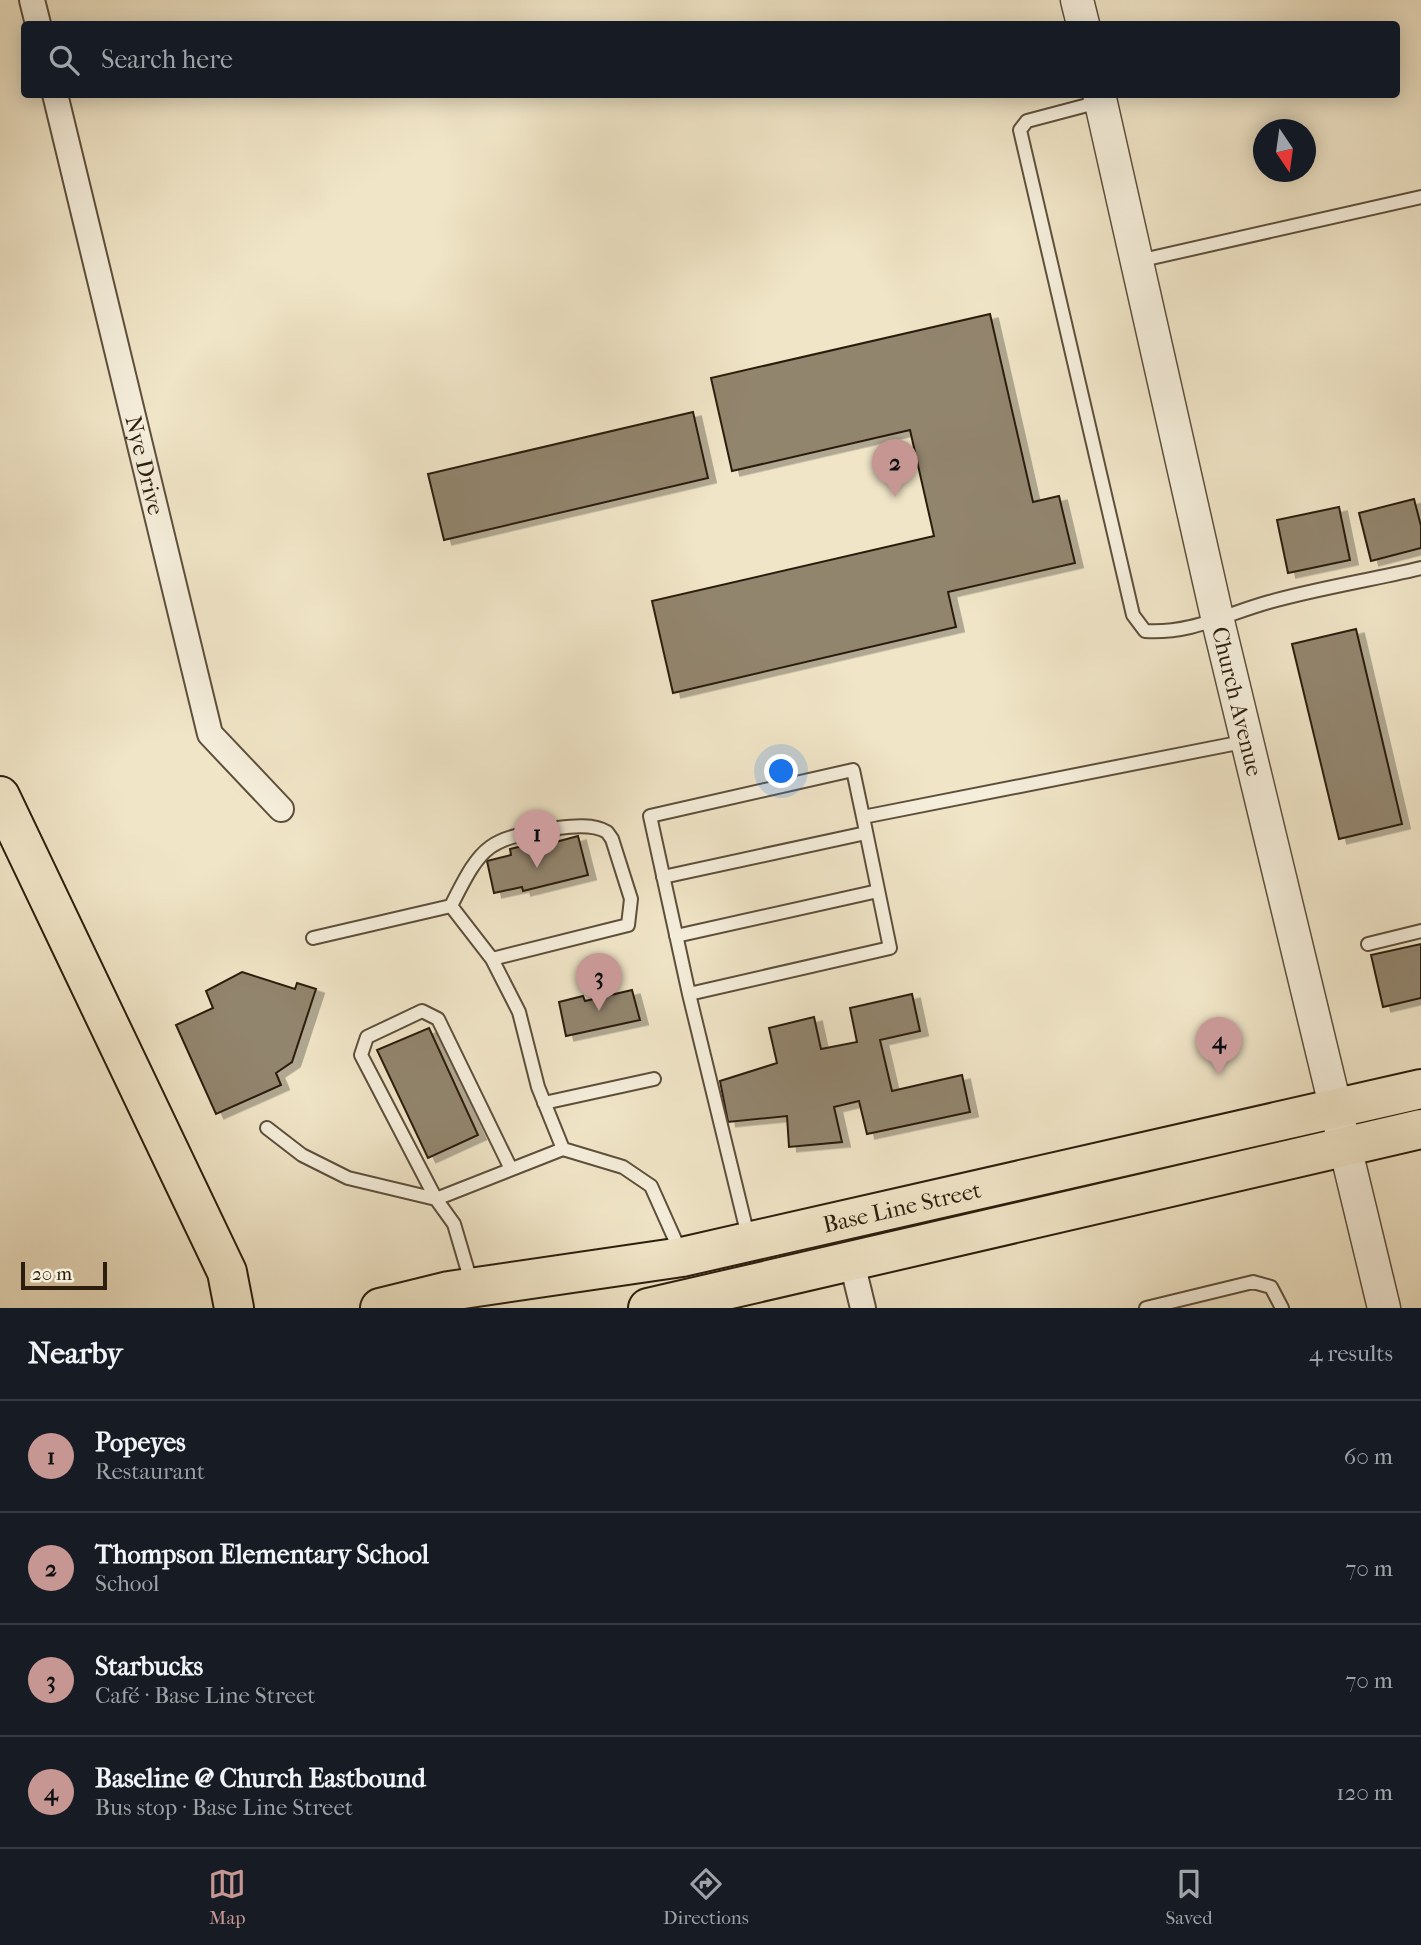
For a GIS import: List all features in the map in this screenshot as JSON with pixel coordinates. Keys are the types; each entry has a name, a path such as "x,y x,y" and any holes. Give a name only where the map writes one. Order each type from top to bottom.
{"main road":[{"path":"0,796 227,1272 234,1308"},
{"name":"Base Line Street","path":"380,1308 473,1287 682,1257 1421,1089"},
{"name":"Base Line Street","path":"648,1308 852,1263 1421,1129"},
{"path":"852,1263 890,1229 982,1203 1011,1181"},
{"path":"682,1257 692,1298"}],"street":[{"path":"33,0 37,21"},
{"path":"1077,0 1082,21"},
{"name":"Nye Drive","path":"56,98 210,734 281,809"},
{"name":"Church Avenue","path":"1100,98 1218,621 1384,1308"},
{"path":"852,1263 863,1308"}],"lane":[{"path":"1100,98 1027,121 1020,130 1133,615 1145,631 1171,632 1218,621 1270,602 1421,568"},
{"path":"1137,261 1421,197"},
{"path":"863,817 1248,741"},
{"path":"689,994 890,948 853,769 650,816 689,994 749,1241"},
{"path":"313,938 451,906 474,862 500,840 575,826 602,829 612,839 631,899 628,925 492,959"},
{"path":"663,877 866,833"},
{"path":"676,936 878,891"},
{"path":"451,906 492,959 519,1012 544,1103 563,1149"},
{"path":"1368,944 1421,931"},
{"path":"473,1287 454,1224 436,1199 361,1055 368,1037 422,1011 438,1019 511,1169"},
{"path":"544,1103 654,1079"},
{"path":"267,1128 302,1155 348,1178 436,1199 563,1149 622,1167 651,1186 682,1257"},
{"path":"1146,1308 1253,1282 1271,1287 1282,1308"}],"building":[{"path":"990,314 1033,502 1059,496 1075,563 948,592 956,627 673,693 652,601 934,536 910,430 732,471 711,378"},
{"path":"693,412 708,478 444,540 428,474"},
{"path":"1414,499 1421,526 1421,548 1371,561 1359,513"},
{"path":"1339,507 1350,560 1288,573 1277,520"},
{"path":"1356,629 1402,824 1339,839 1292,644"},
{"path":"578,836 588,875 523,891 522,887 494,893 487,861 511,855 510,849 535,843 537,847"},
{"path":"1421,944 1421,998 1383,1007 1371,955"},
{"path":"242,972 295,989 297,983 316,989 292,1062 276,1073 281,1085 216,1114 176,1025 213,1008 206,991"},
{"path":"632,990 640,1020 566,1036 559,1002 583,996 585,1001"},
{"path":"912,994 920,1031 880,1040 892,1091 962,1075 970,1112 867,1134 859,1101 834,1107 842,1142 789,1147 787,1116 728,1122 720,1081 777,1063 769,1028 814,1017 821,1049 857,1042 850,1008"},
{"path":"429,1028 478,1135 428,1158 377,1050"}],"place":[{"name":"Thompson Elementary School","path":"895,497"},
{"name":"Popeyes","path":"537,868"},
{"name":"Starbucks","path":"599,1011"},
{"name":"Baseline @ Church Eastbound","path":"1219,1075"}]}
